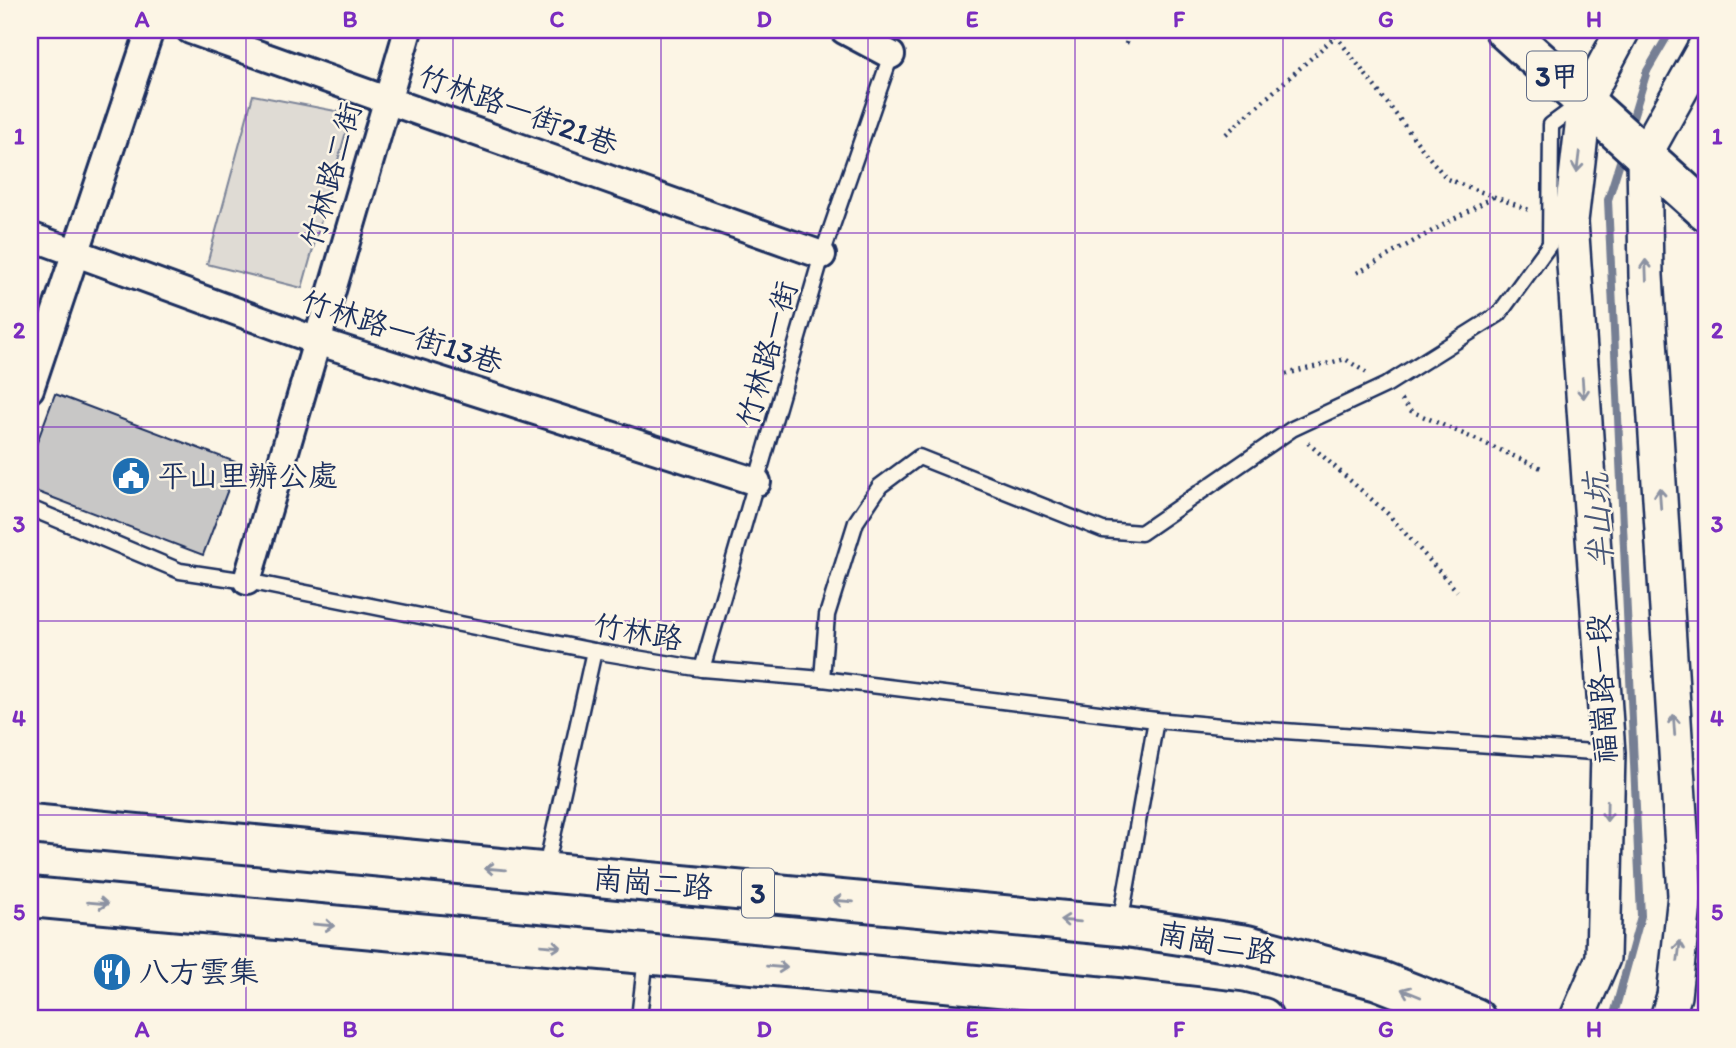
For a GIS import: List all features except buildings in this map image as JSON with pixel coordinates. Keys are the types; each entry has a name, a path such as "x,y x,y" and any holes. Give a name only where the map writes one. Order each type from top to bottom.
{"main road":[{"name":"3甲","path":"1505,30 1706,211"},
{"name":"南崗二路","path":"30,824 1120,926 1247,945 1378,980 1475,1018"},
{"path":"30,897 646,955 1116,1008 1239,1012 1263,1018"}],"street":[{"path":"30,388 150,30"},
{"name":"竹林路一街21巷","path":"190,30 822,255"},
{"name":"竹林路二街","path":"247,581 408,30"},
{"path":"844,30 891,55"},
{"name":"福崗路一段","path":"1623,30 1616,130 1646,276 1685,895 1674,996 1667,1018"},
{"name":"福崗路一段","path":"1577,1018 1604,958 1608,753 1571,221 1616,130 1706,45"},
{"name":"竹林路一街13巷","path":"30,236 317,341 757,482"}],"lane":[{"name":"竹林路一街","path":"702,669 822,255 891,55"},
{"path":"822,679 827,615 856,522 880,486 919,457 1103,530 1141,533 1292,429 1386,385 1499,314 1550,244 1551,125 1616,130"},
{"name":"竹林路","path":"30,508 180,571 247,581 594,651 702,669 822,679 1156,720 1608,753"},
{"path":"545,873 594,651"},
{"path":"1120,926 1156,720"},
{"path":"639,1018 646,955"}],"path":[{"path":"1126,44 1129,30"},
{"path":"1226,134 1340,30"},
{"path":"1336,36 1447,178 1550,219"},
{"path":"1357,274 1494,197"},
{"path":"1286,374 1345,359 1386,385 1411,411 1541,468"},
{"path":"1292,429 1388,514 1457,591"}],"shaded area":[{"path":"253,95 351,114 302,288 207,264"}],"waterway":[{"name":"半山坑","path":"1630,127 1647,71 1671,30"},
{"name":"半山坑","path":"1613,1018 1641,916 1608,200 1624,149"}],"place":[{"name":"平山里辦公處","path":"131,476"},
{"name":"八方雲集","path":"112,972"}]}
